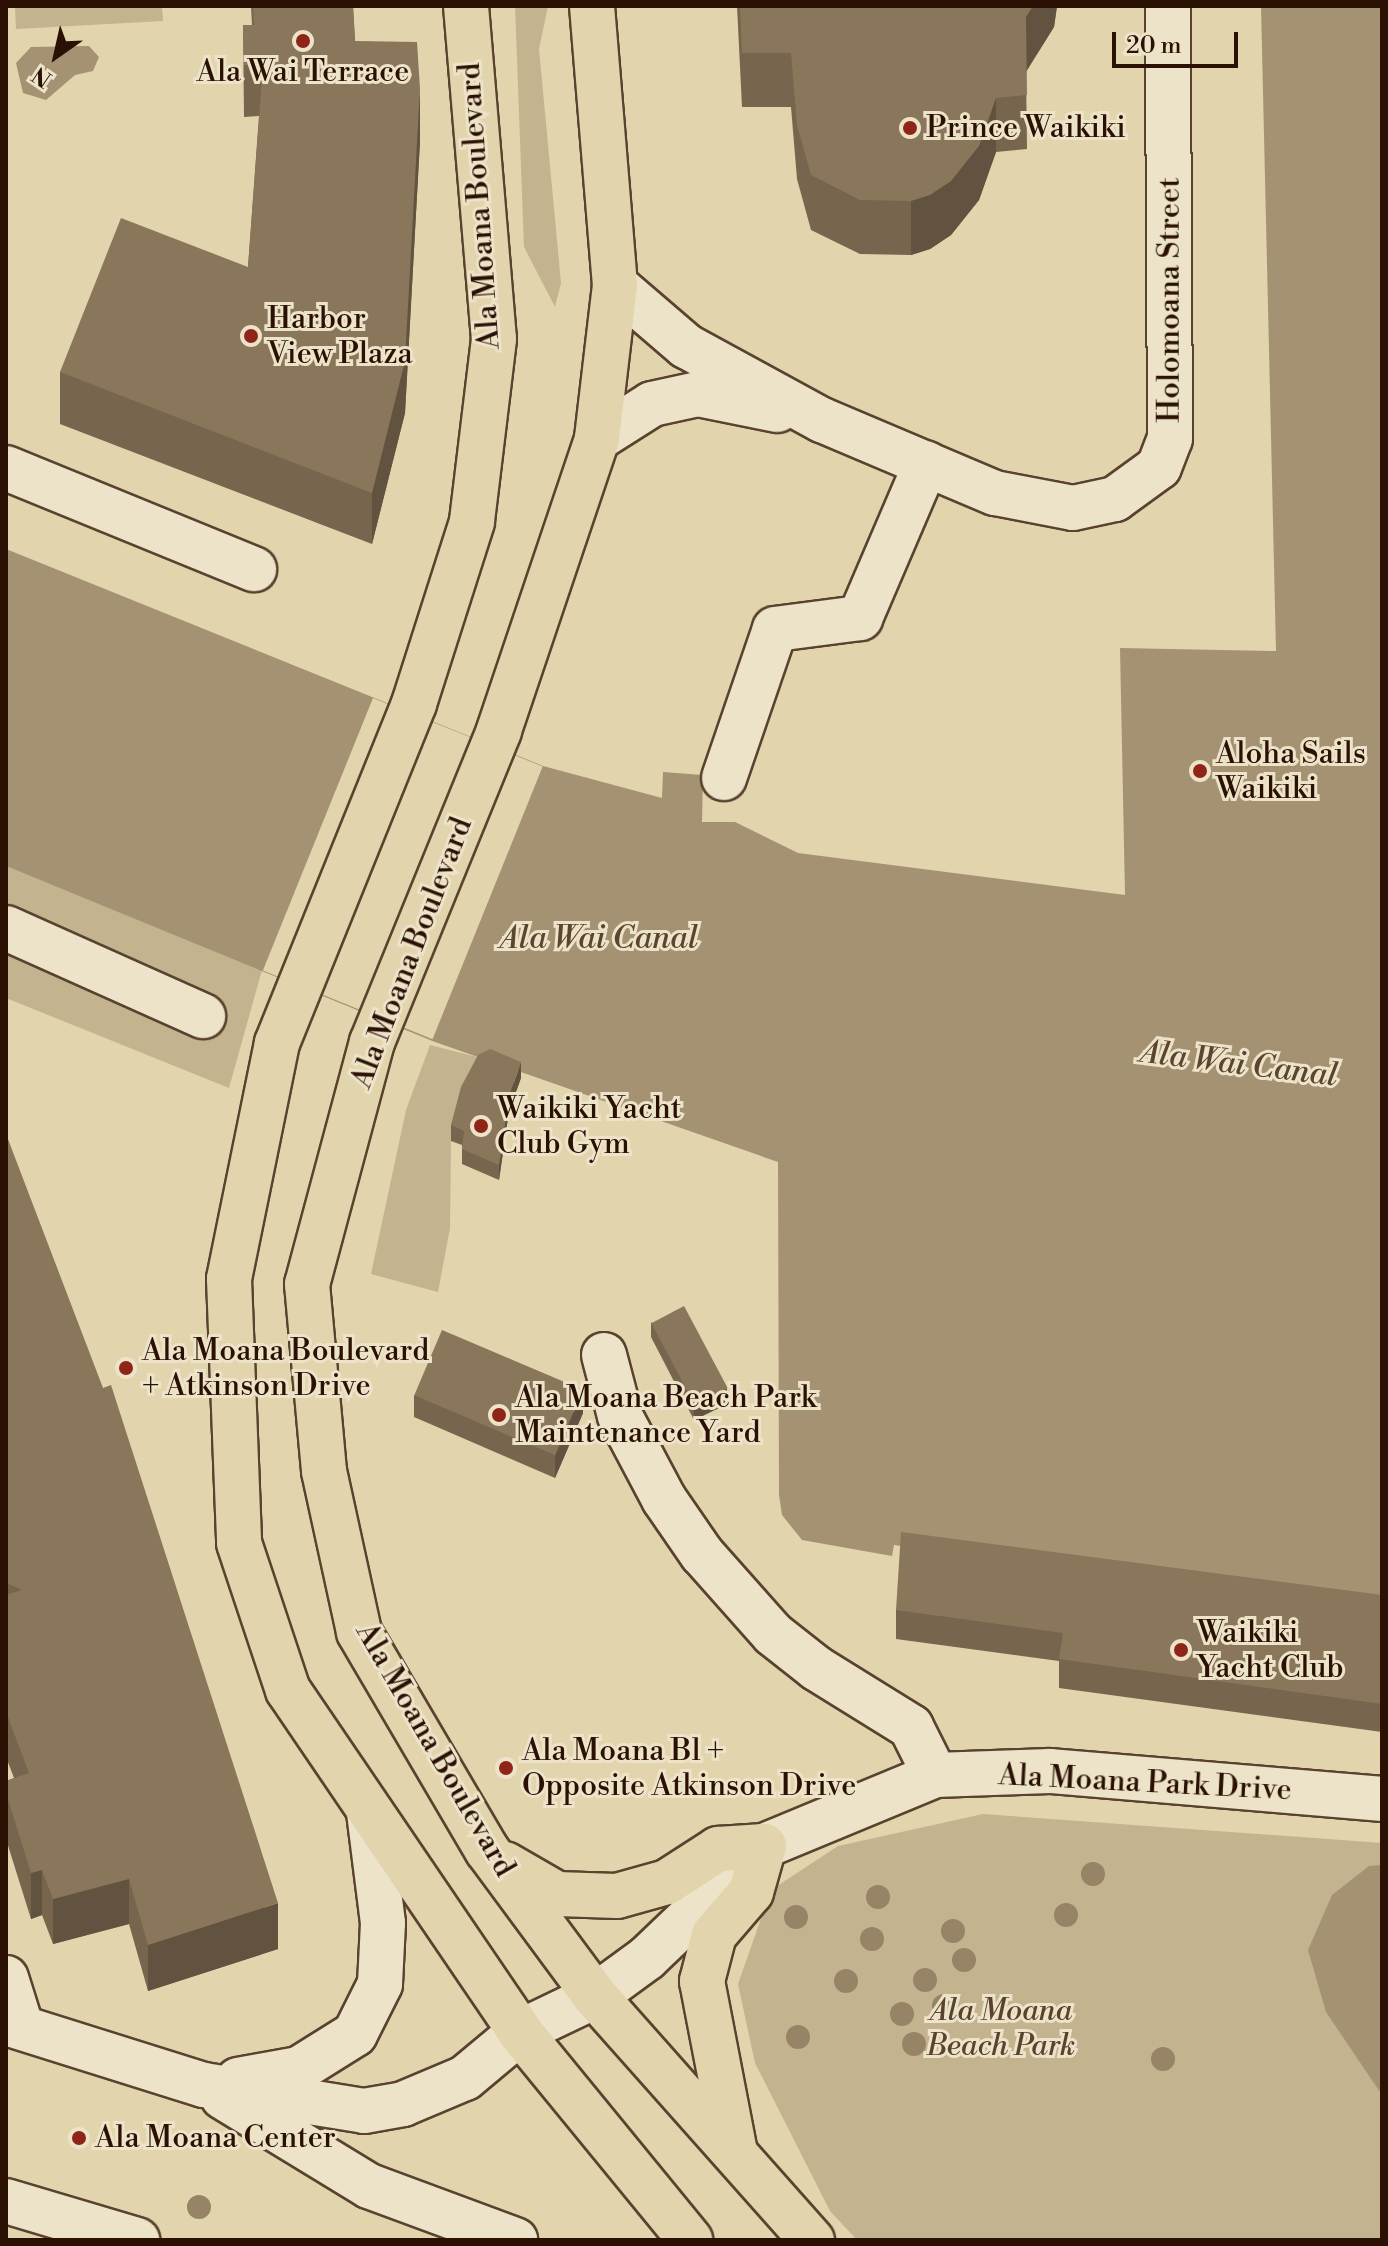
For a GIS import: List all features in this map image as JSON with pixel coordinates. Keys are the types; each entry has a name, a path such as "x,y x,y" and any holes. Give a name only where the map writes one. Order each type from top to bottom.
{"main road":[{"name":"Ala Moana Boulevard","path":"466,6 494,339 472,522 414,704 277,1043 229,1279 239,1543 288,1690 520,2032 690,2240"},
{"name":"Ala Moana Boulevard","path":"592,6 615,285 597,439 499,731 372,1042 307,1284 324,1471 359,1632 487,1850 595,1996 812,2240"},
{"path":"487,1850 522,1876 557,1894 617,1896 667,1882 718,1849 764,1846 751,1892 714,1935 702,1981 735,2153"}],"street":[{"name":"Holomoana Street","path":"615,285 686,346 822,420 995,493 1073,508 1131,491 1166,454 1171,431 1168,6"},
{"name":"Holomoana Street","path":"597,439 652,404 698,394 822,420"},
{"path":"724,778 775,629 860,618 926,464"},
{"path":"6,468 254,569"},
{"path":"6,928 203,1016"},
{"path":"604,1355 620,1416 664,1499 702,1554 773,1634 816,1668 911,1727 935,1775"},
{"name":"Ala Moana Park Drive","path":"204,2085 364,2111 403,2104 465,2078 520,2032 595,1996 647,1958 764,1846 935,1775 1050,1771 1382,1799"},
{"path":"204,2085 299,2069 355,2034 380,1984 383,1923 369,1812"},
{"path":"6,1978 13,2025 204,2085 369,2186 422,2227 515,2240"},
{"path":"6,2201 137,2240"}],"green space":[{"path":"15,6 162,6 163,21 16,29"},
{"path":"515,6 548,6 539,49 561,283 555,307 524,247"},
{"path":"6,866 262,970 229,1088 6,998"},
{"path":"430,1045 477,1057 451,1141 450,1228 438,1292 371,1274 406,1110"},
{"name":"Ala Moana Beach Park","path":"983,1814 1382,1843 1382,2240 857,2240 830,2211 755,2063 738,1984 771,1890 838,1846"}],"water":[{"name":"Ala Wai Canal","path":"1261,6 1382,6 1382,1616 894,1545 892,1556 802,1540 782,1515 779,1495 778,1162 435,1042 6,866 6,549 543,766 662,798 663,772 703,775 702,822 735,822 798,853 1125,895 1120,648 1276,651"},
{"path":"89,46 99,57 93,71 75,75 46,100 23,93 16,63 31,47"},
{"path":"1382,1865 1382,2095 1326,2012 1308,1950 1332,1895 1369,1866"}],"pier":[{"path":"373,698 543,767 433,1039 263,971"}],"building":[{"name":"Harbor View Plaza","path":"253,6 353,6 355,41 417,42 420,89 405,361 372,493 60,372 121,218 248,267 263,65 244,65 243,25 254,25"},
{"name":"Prince Waikiki","path":"740,6 1033,6 1026,17 1027,95 996,98 979,146 951,181 930,195 911,201 860,200 811,175 797,125 791,53 742,53"},
{"name":"Waikiki Yacht Club Gym","path":"490,1049 521,1062 509,1096 499,1165 462,1149 464,1131 451,1125 461,1087 478,1055"},
{"path":"6,1134 103,1388 111,1385 278,1903 148,1945 129,1879 53,1899 42,1870 31,1873 6,1793 6,1781 29,1773 6,1712 6,1595 22,1590 6,1583"},
{"path":"684,1306 728,1388 695,1405 651,1323"},
{"name":"Ala Moana Beach Park Maintenance Yard","path":"442,1330 583,1390 555,1455 414,1395"},
{"name":"Waikiki Yacht Club","path":"901,1532 1382,1595 1382,1704 1059,1659 1063,1633 896,1610"}],"place":[{"name":"Ala Wai Terrace","path":"303,41"},
{"name":"Prince Waikiki","path":"910,128"},
{"name":"Harbor View Plaza","path":"251,336"},
{"name":"Aloha Sails Waikiki","path":"1200,771"},
{"name":"Waikiki Yacht Club Gym","path":"481,1126"},
{"name":"Ala Moana Boulevard + Atkinson Drive","path":"126,1368"},
{"name":"Ala Moana Beach Park Maintenance Yard","path":"499,1415"},
{"name":"Waikiki Yacht Club","path":"1181,1650"},
{"name":"Ala Moana Bl + Opposite Atkinson Drive","path":"506,1768"},
{"name":"Ala Moana Center","path":"79,2138"}]}
